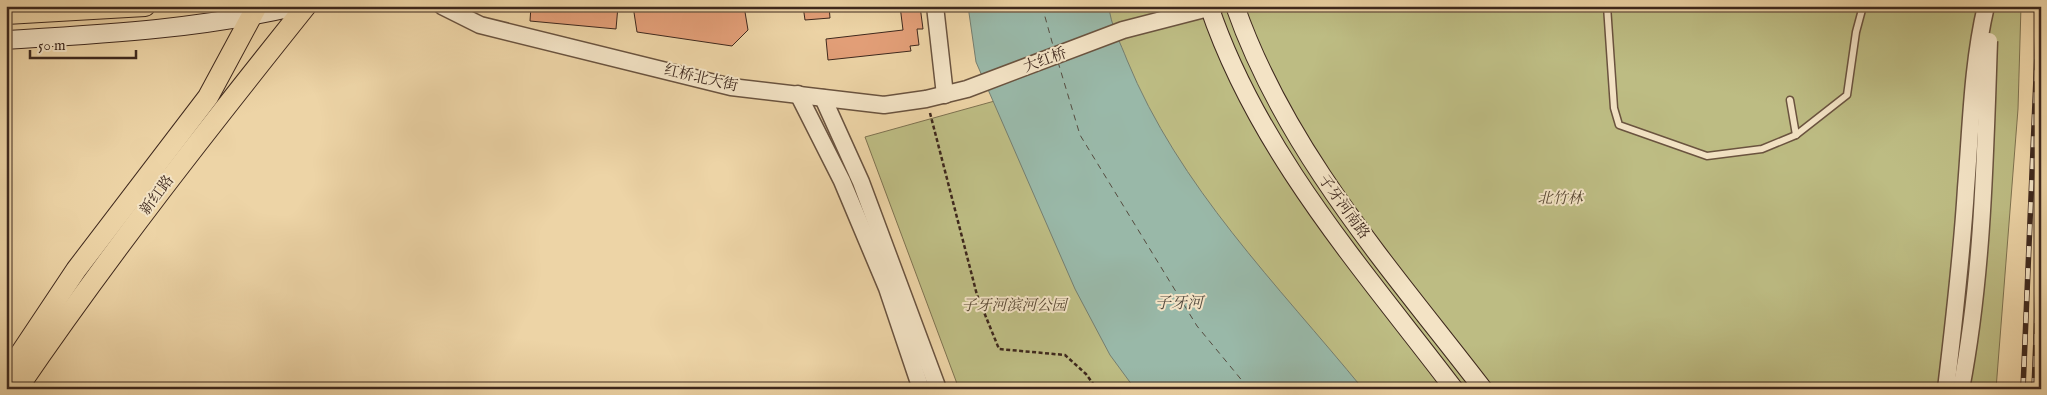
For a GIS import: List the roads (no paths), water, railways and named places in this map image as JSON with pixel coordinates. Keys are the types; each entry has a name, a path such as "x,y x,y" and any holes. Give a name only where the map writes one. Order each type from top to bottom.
{"main road":[{"path":"6,14 145,6"},
{"path":"6,40 164,30 254,12 297,6"},
{"name":"新红路","path":"17,389 66,318 186,156 306,6"},
{"name":"子牙河南路","path":"1235,6 1267,83 1311,161 1336,198 1483,389"},
{"name":"子牙河南路","path":"1211,7 1220,39 1251,106 1295,178 1454,389"},
{"name":"新红路","path":"6,375 76,270 208,97 254,12"},
{"path":"1220,39 1222,27 1228,22 1239,24 1244,30"}],"street":[{"name":"红桥北大街","path":"442,6 480,25 722,84 884,105 926,100 968,89"},
{"path":"935,6 945,95"},
{"path":"1946,389 1961,263 1981,28 1986,6"},
{"path":"1962,389 1977,284 1983,212 1991,6"},
{"name":"大红桥","path":"968,89 1123,30 1211,7"},
{"path":"798,94 842,181 887,288 921,389"},
{"path":"823,98 861,182 938,389"}],"lane":[{"path":"1607,6 1614,108 1619,125 1707,156 1762,149 1796,134 1847,95 1856,32 1863,6"},
{"path":"1790,100 1796,134"}],"water":[{"name":"子牙河","path":"968,6 1109,6 1114,27 1127,60 1149,106 1174,150 1232,233 1363,389 1135,389 1110,355 1075,289 976,62"}],"railway":[{"path":"2023,389 2039,6"},
{"path":"2034,389 2041,208"}],"park label":[{"name":"北竹林","path":"1560,198"},
{"name":"子牙河滨河公园","path":"1014,305"}]}
